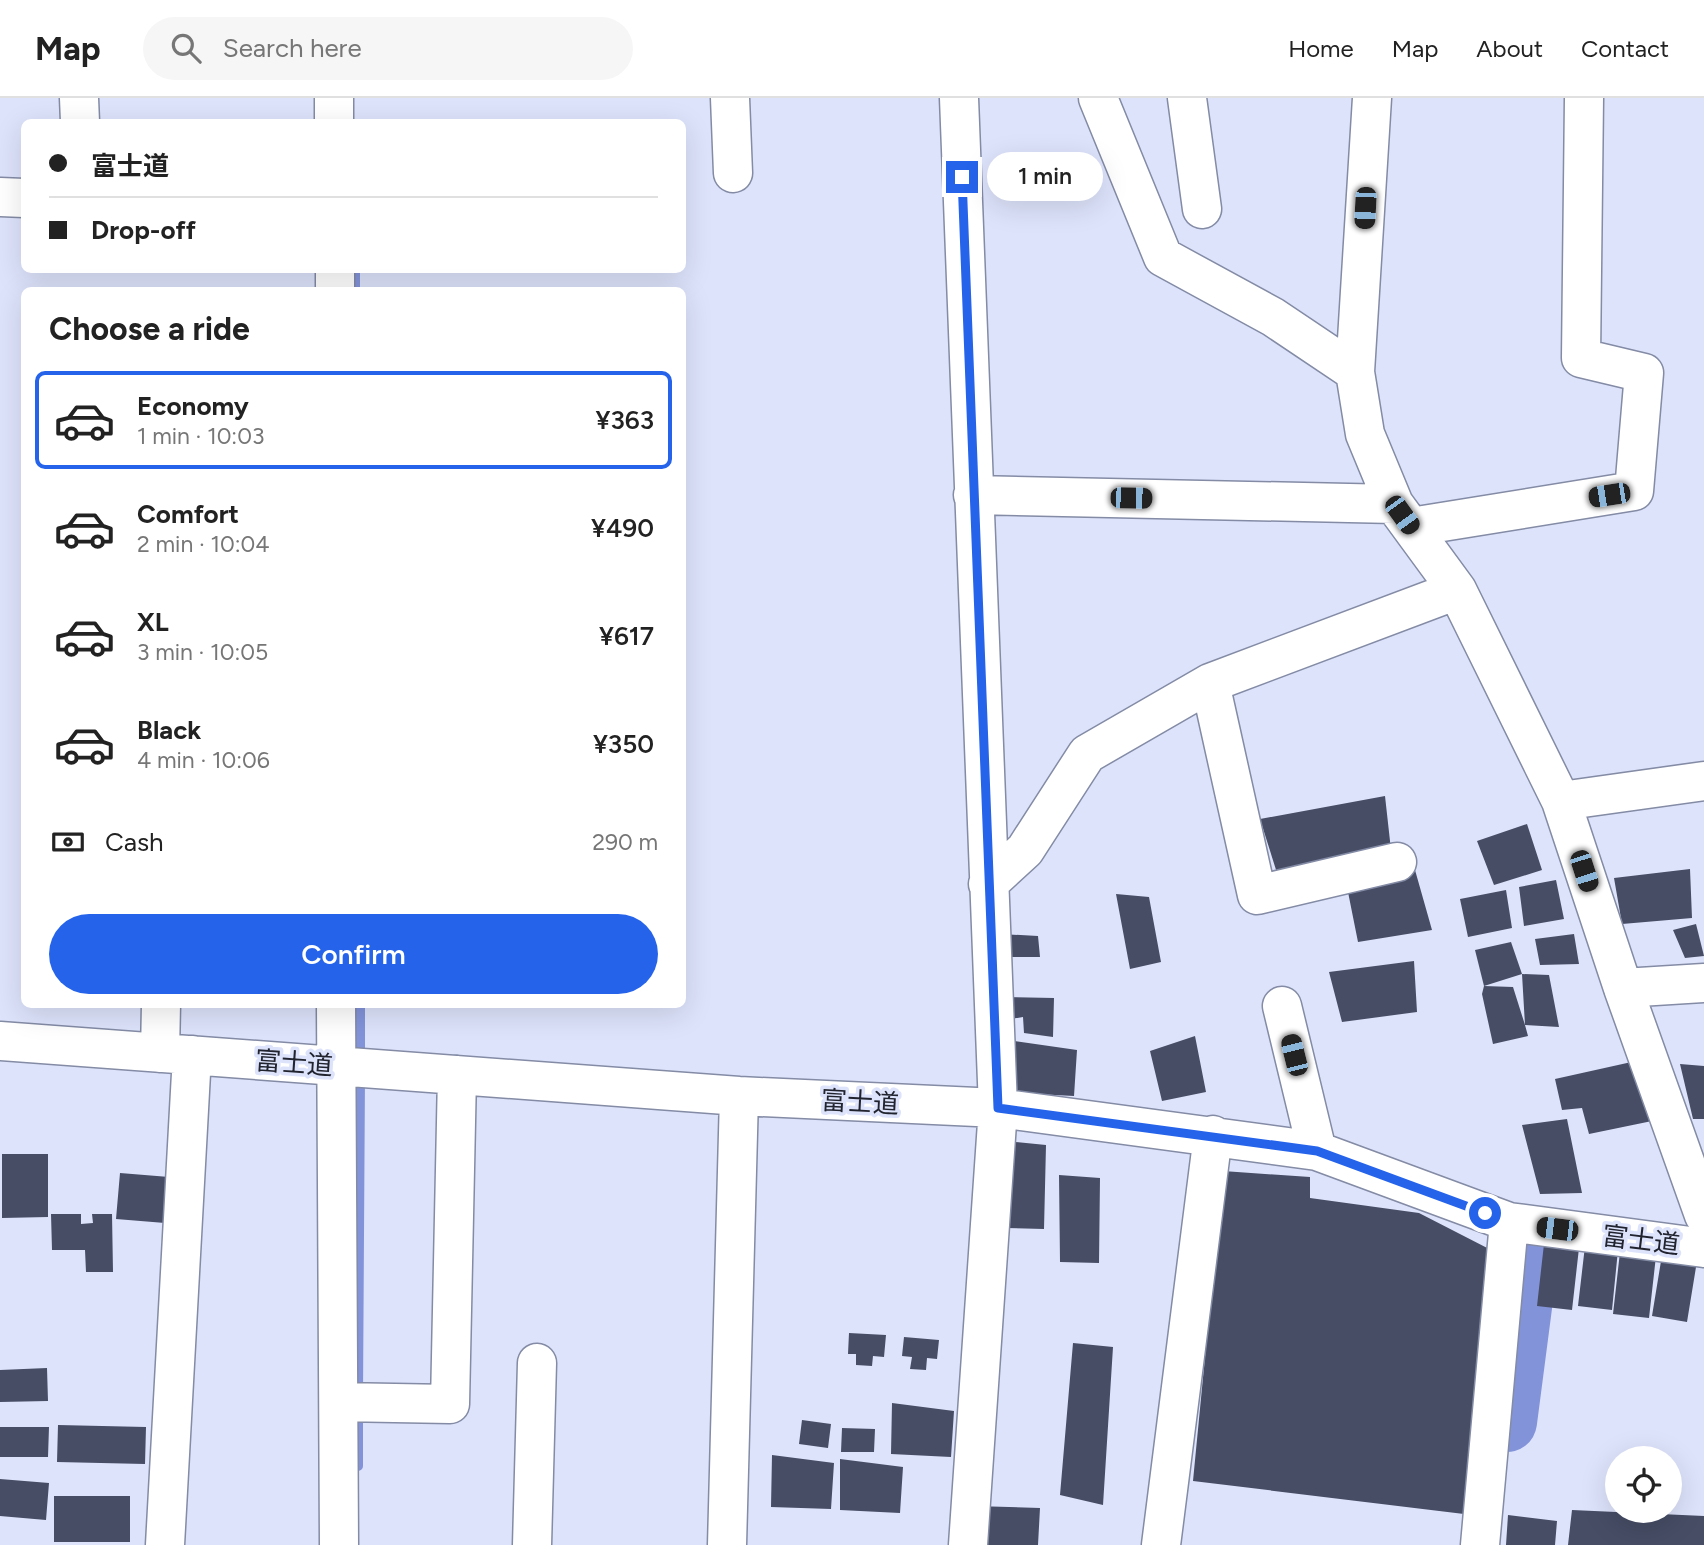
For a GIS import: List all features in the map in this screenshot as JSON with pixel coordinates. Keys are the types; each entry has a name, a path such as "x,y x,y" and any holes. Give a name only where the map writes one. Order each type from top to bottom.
{"street":[{"path":"79,98 80,119"},
{"path":"334,98 334,119"},
{"path":"730,98 733,173"},
{"path":"959,98 998,1108 968,1545"},
{"path":"1098,98 1163,257 1273,317 1355,372"},
{"path":"1187,98 1202,209"},
{"path":"1372,98 1355,372 1365,434 1402,515 1457,590 1561,801 1623,988 1692,1146 1704,1215"},
{"path":"973,495 1402,515 1634,491 1644,373 1581,358 1584,98"},
{"path":"0,197 21,198"},
{"path":"988,884 1025,850 1087,754 1210,684 1457,590"},
{"path":"1210,684 1257,895 1397,862"},
{"path":"1561,801 1704,781"},
{"path":"1623,988 1704,983"},
{"path":"1282,1006 1317,1151"},
{"path":"162,1008 176,1054 165,1545"},
{"path":"337,1008 350,1067 353,1402 339,1545"},
{"name":"富士道","path":"0,1041 739,1096 998,1108 1317,1151 1508,1222 1704,1248"},
{"path":"353,1402 450,1404 457,1075"},
{"path":"727,1545 739,1096"},
{"path":"1161,1545 1213,1135"},
{"path":"1480,1545 1508,1222"},
{"path":"532,1545 537,1363"}],"building":[{"path":"1385,796 1391,850 1277,873 1260,819"},
{"path":"1527,824 1542,870 1494,885 1477,841"},
{"path":"1690,869 1692,918 1622,924 1614,878"},
{"path":"1415,870 1432,930 1358,942 1346,882"},
{"path":"1556,880 1564,919 1524,926 1519,887"},
{"path":"1506,890 1512,928 1468,937 1460,899"},
{"path":"1116,894 1149,897 1161,962 1130,969"},
{"path":"1696,924 1704,956 1685,958 1673,930"},
{"path":"1000,934 1038,936 1040,957 999,957"},
{"path":"1574,934 1579,964 1540,965 1535,939"},
{"path":"1511,942 1522,974 1484,986 1475,950"},
{"path":"1414,961 1417,1012 1342,1022 1329,972"},
{"path":"1522,974 1549,975 1559,1027 1525,1025"},
{"path":"1484,986 1513,987 1528,1036 1493,1044 1482,994"},
{"path":"997,997 1054,998 1053,1037 1024,1033 1023,1017 1000,1021"},
{"path":"1195,1036 1206,1092 1162,1101 1150,1051"},
{"path":"1014,1041 1077,1050 1074,1096 1014,1093"},
{"path":"1636,1061 1652,1121 1589,1134 1582,1108 1562,1110 1555,1079"},
{"path":"1680,1064 1704,1066 1704,1119 1693,1119"},
{"path":"1567,1119 1582,1193 1540,1194 1522,1125"},
{"path":"1005,1141 1046,1145 1044,1229 1005,1228"},
{"path":"2,1154 48,1154 48,1217 2,1218"},
{"path":"1223,1171 1310,1177 1310,1198 1419,1213 1495,1252 1464,1514 1193,1481"},
{"path":"120,1173 169,1177 165,1223 116,1219"},
{"path":"1059,1175 1100,1178 1099,1263 1060,1262"},
{"path":"51,1214 81,1214 81,1224 93,1223 92,1214 112,1214 113,1272 86,1272 85,1250 52,1250"},
{"path":"1544,1244 1579,1248 1572,1310 1537,1306"},
{"path":"1585,1246 1618,1250 1612,1310 1578,1306"},
{"path":"1620,1252 1656,1256 1649,1318 1613,1314"},
{"path":"1662,1255 1697,1261 1687,1322 1652,1316"},
{"path":"849,1333 886,1335 884,1357 873,1356 872,1366 856,1365 856,1354 848,1354"},
{"path":"904,1337 939,1340 937,1359 927,1358 926,1370 910,1369 912,1357 902,1356"},
{"path":"1073,1343 1113,1347 1103,1505 1060,1495"},
{"path":"47,1368 48,1401 0,1402 0,1370"},
{"path":"892,1403 954,1411 951,1457 891,1454"},
{"path":"802,1420 831,1424 828,1448 799,1444"},
{"path":"58,1425 146,1427 145,1464 57,1462"},
{"path":"0,1427 49,1427 48,1457 0,1457"},
{"path":"842,1428 875,1429 874,1452 841,1452"},
{"path":"772,1455 834,1463 831,1509 771,1507"},
{"path":"840,1459 903,1467 900,1513 840,1510"},
{"path":"0,1479 49,1483 46,1520 0,1516"},
{"path":"54,1496 130,1496 130,1542 54,1542"},
{"path":"974,1506 1040,1508 1038,1545 975,1545"},
{"path":"1572,1510 1605,1512 1605,1523 1682,1523 1682,1515 1704,1516 1704,1545 1568,1545"},
{"path":"1508,1515 1557,1521 1555,1545 1506,1545"}],"waterway":[{"path":"355,273 355,287"},
{"path":"360,1008 360,1060"},
{"path":"358,1396 360,1075"},
{"path":"1507,1422 1529,1253"},
{"path":"358,1411 358,1466"}],"route":[{"path":"962,177 998,1108 1317,1151 1485,1213"}]}
